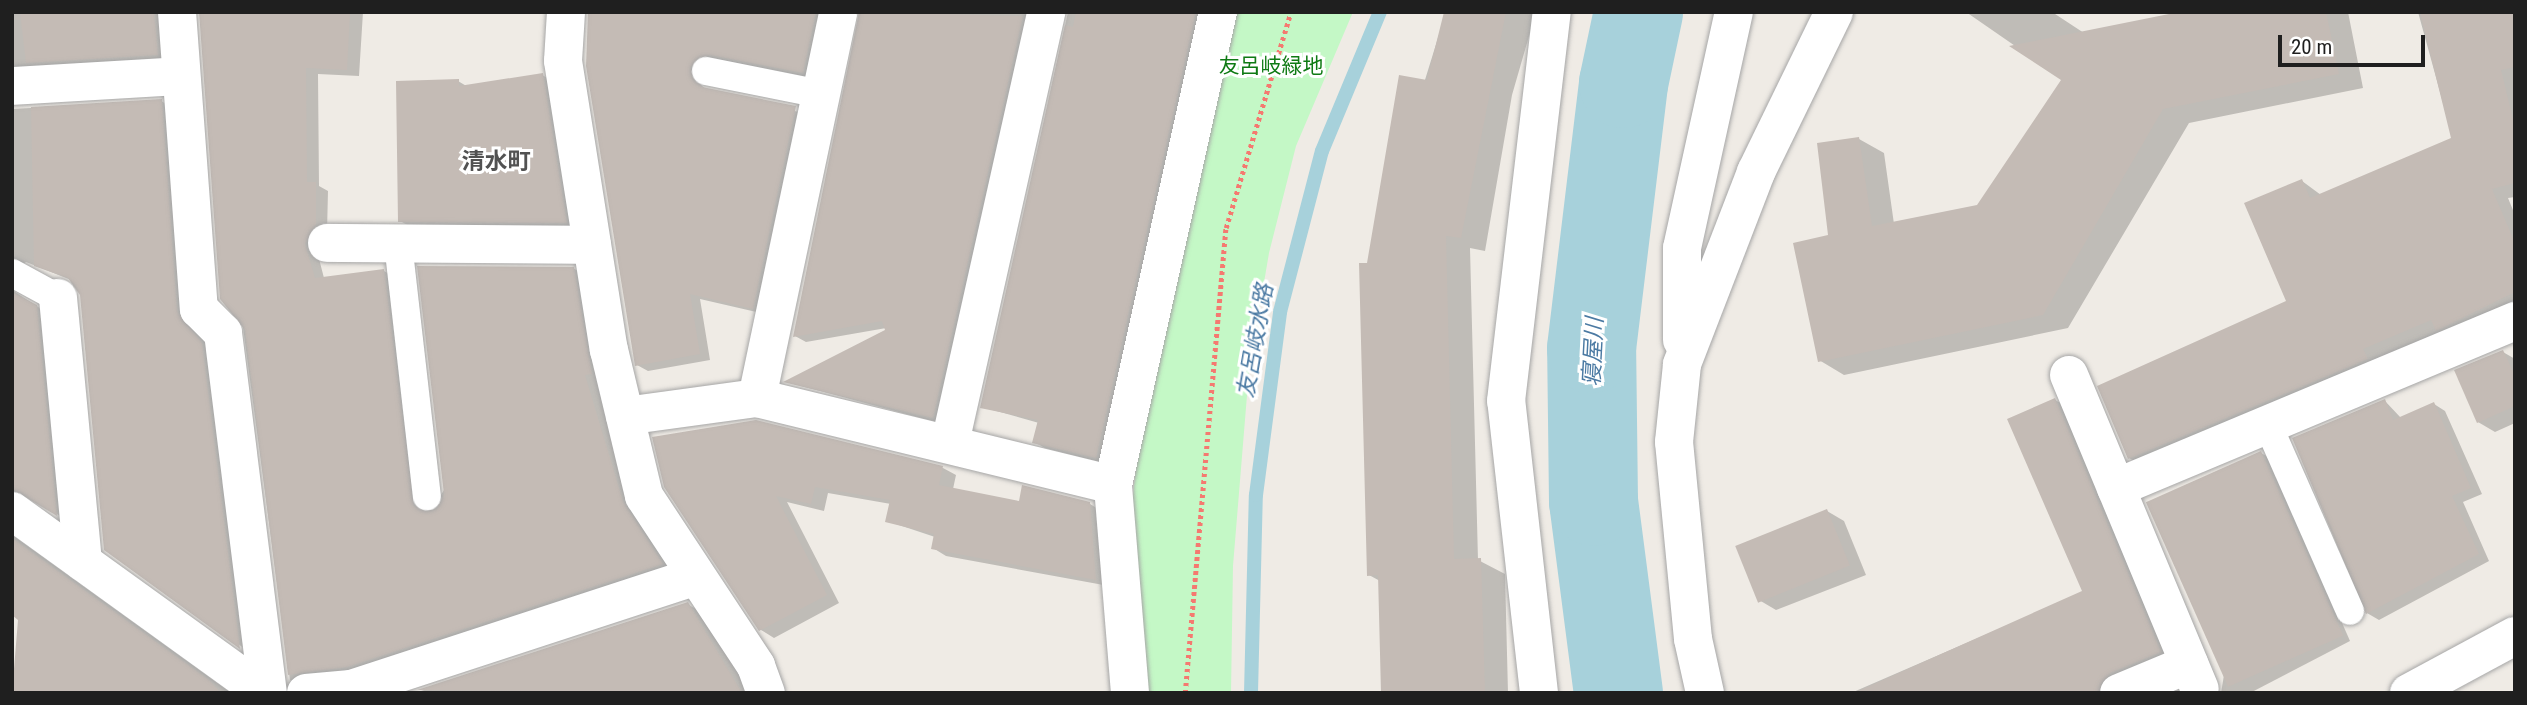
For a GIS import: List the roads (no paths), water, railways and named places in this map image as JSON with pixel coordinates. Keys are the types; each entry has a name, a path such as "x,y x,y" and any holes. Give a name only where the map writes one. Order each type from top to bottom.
{"street":[{"path":"177,12 199,309 223,333 266,693"},
{"path":"566,12 563,61 592,245 625,416 644,496 756,666 765,693"},
{"path":"757,398 838,12"},
{"path":"950,443 1045,12"},
{"path":"1130,693 1113,485 1218,12"},
{"path":"1539,693 1506,401 1552,12"},
{"path":"1705,693 1693,639 1674,442 1682,364 1682,248 1734,12"},
{"path":"1682,364 1756,172 1834,12"},
{"path":"12,86 181,76"},
{"path":"327,243 592,245"},
{"path":"58,298 83,562"},
{"path":"2116,488 2515,321"},
{"path":"2069,375 2194,676 2119,693"},
{"path":"625,416 757,398 950,443 1113,485"},
{"path":"12,511 266,693"},
{"path":"306,693 355,691 696,576"},
{"path":"2409,693 2515,636"}],"lane":[{"path":"706,71 821,94"},
{"path":"398,243 427,496"},
{"path":"12,272 58,298"},
{"path":"2268,425 2350,611"}],"waterway":[{"name":"友呂岐水路","path":"1251,693 1256,495 1280,312 1322,151 1380,12"},
{"name":"寝屋川","path":"1618,693 1593,501 1591,348 1623,83 1638,12"}],"district":[{"name":"清水町","path":"496,162"}],"park label":[{"name":"友呂岐緑地","path":"1271,66"}]}
